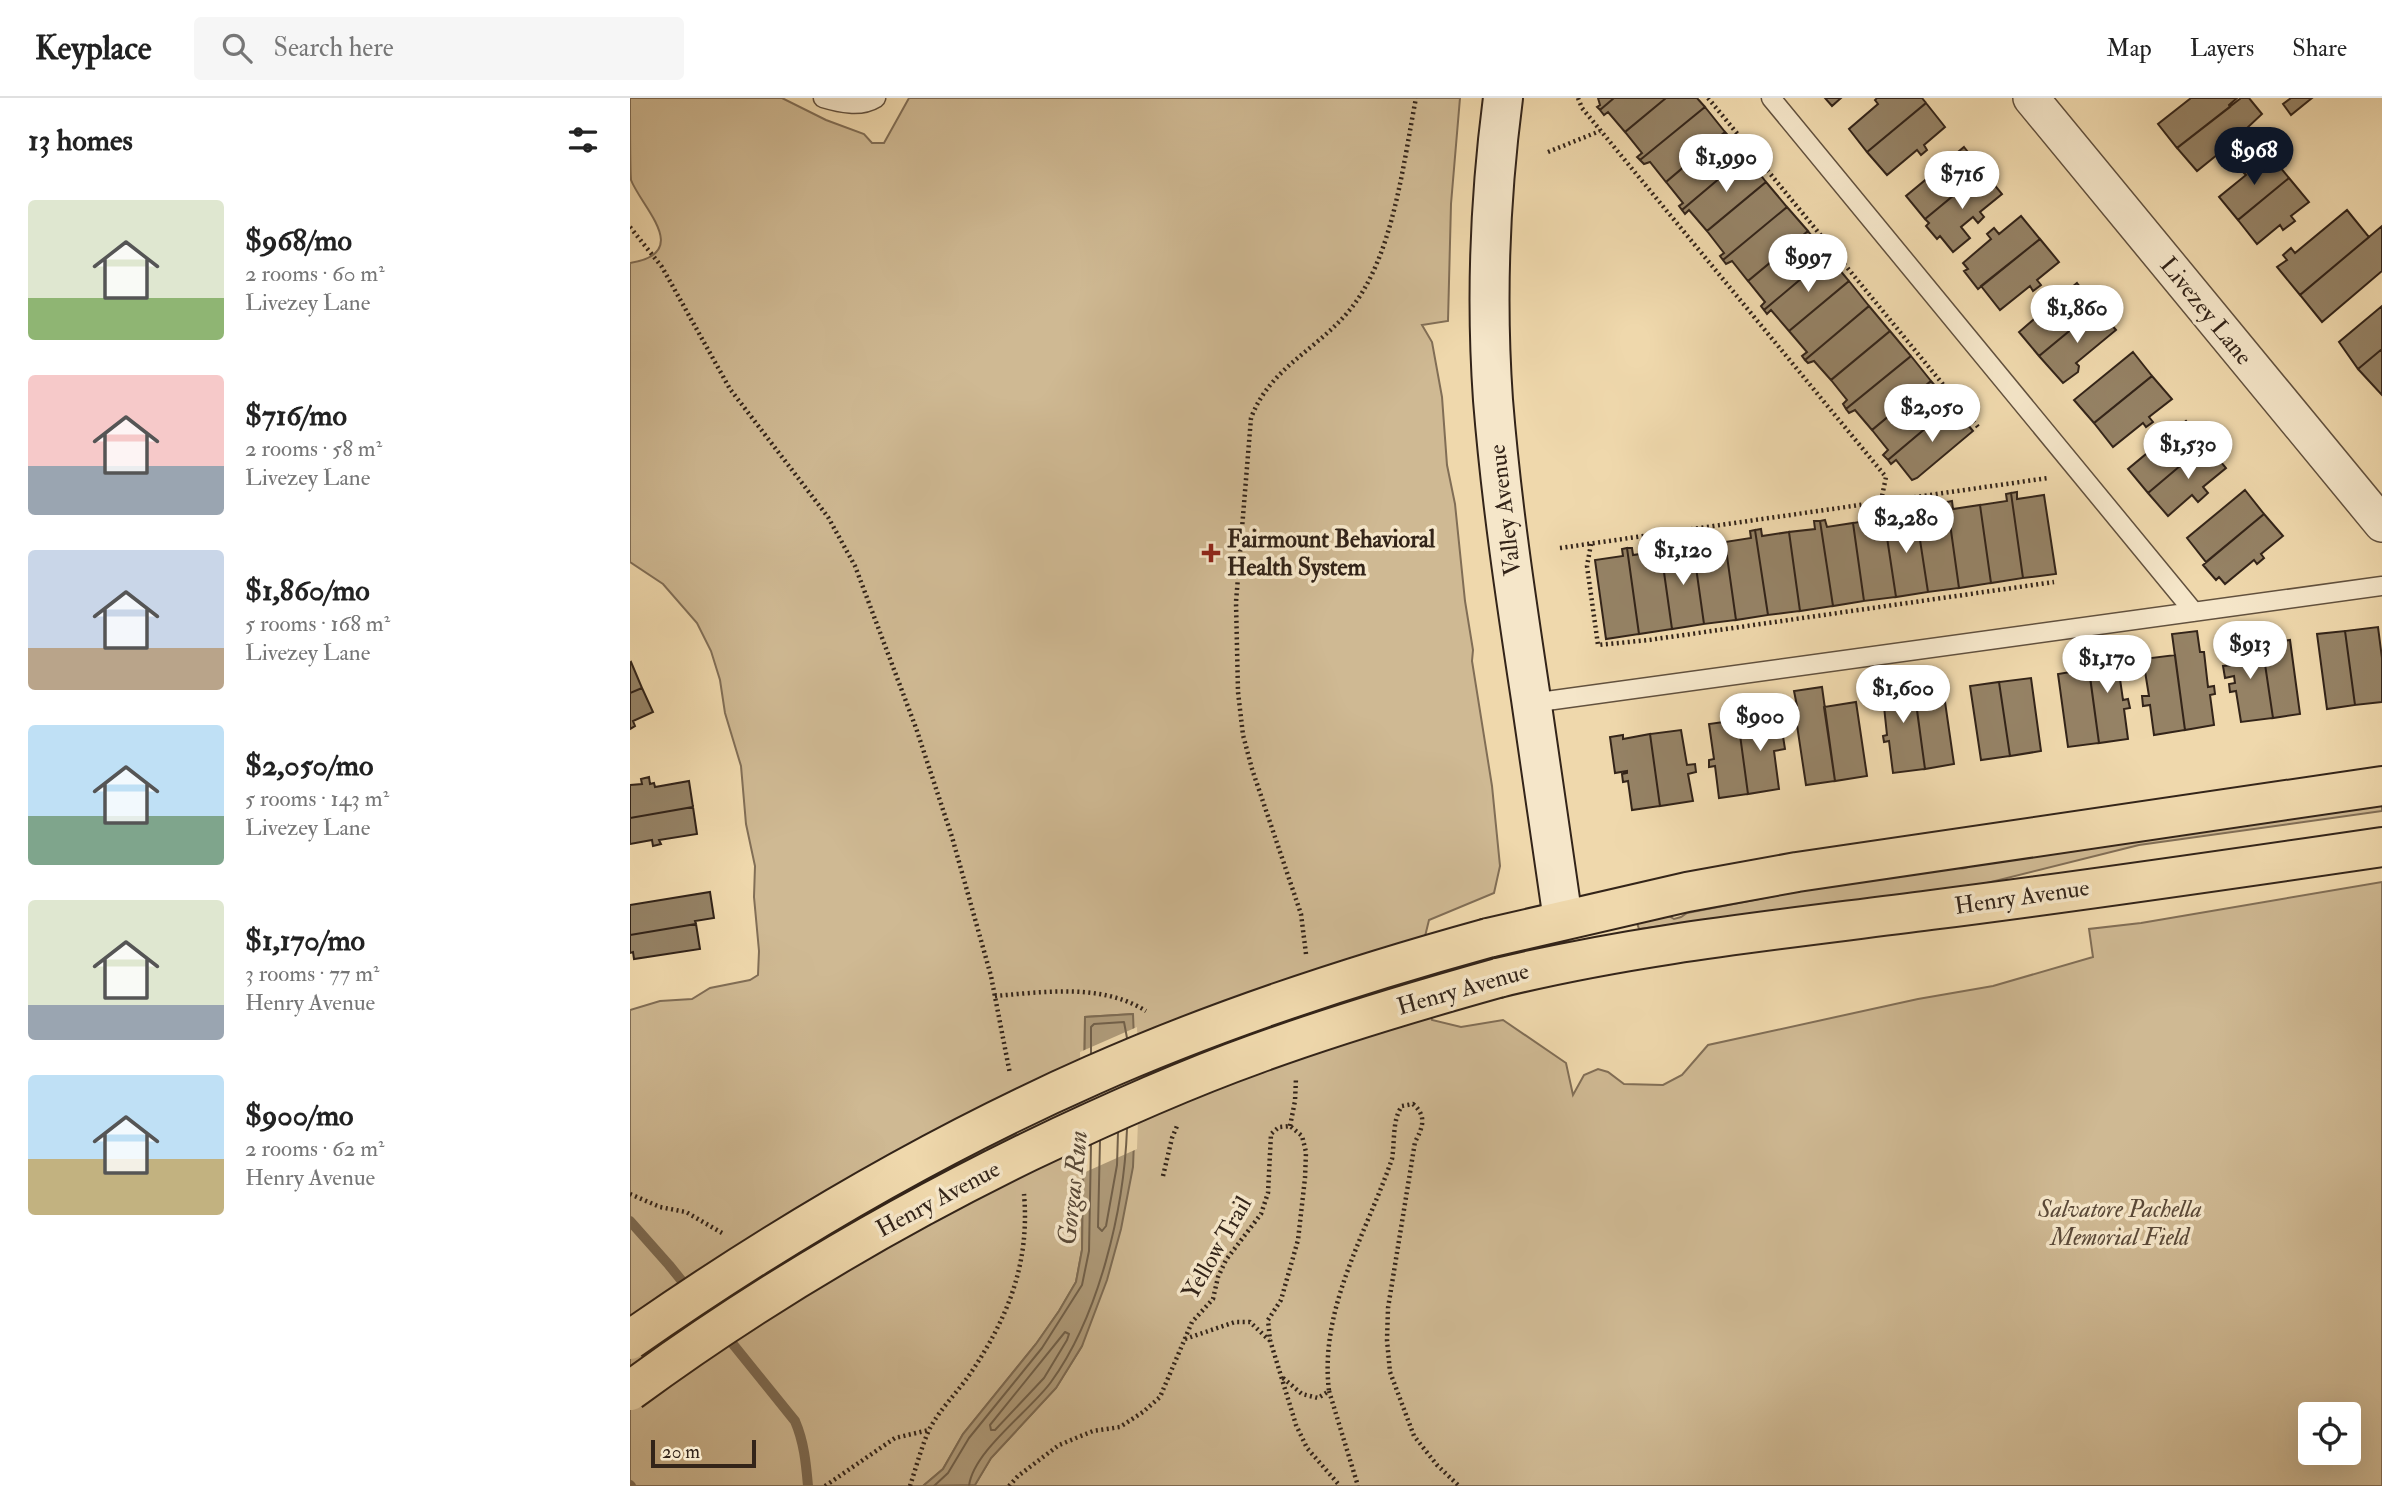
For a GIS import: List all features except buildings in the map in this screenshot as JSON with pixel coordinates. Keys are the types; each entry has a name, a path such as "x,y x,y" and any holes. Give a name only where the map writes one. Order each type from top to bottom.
{"main road":[{"name":"Henry Avenue","path":"630,1340 822,1215 923,1158 1015,1111 1094,1074 1252,1012 1364,974 1488,937 1687,892 1797,872 2382,786"},
{"name":"Henry Avenue","path":"630,1391 741,1314 879,1230 992,1170 1092,1122 1255,1054 1356,1020 1498,978 1568,961 1656,945 1933,910 2382,847"}],"street":[{"name":"Valley Avenue","path":"1503,98 1492,250 1490,321 1493,397 1507,528 1563,920"},
{"name":"Livezey Lane","path":"2031,98 2382,524"}],"lane":[{"path":"823,98 840,103 859,104 876,98"},
{"path":"1771,98 2194,612"},
{"path":"1532,703 2382,586"}],"path":[{"path":"1306,965 1301,914 1252,769 1243,735 1238,692 1237,590 1251,418 1267,386 1333,328 1361,293 1383,247 1392,218 1416,98"},
{"path":"1578,98 1582,108 1600,131 1886,477 1881,501"},
{"path":"1708,98 1978,426"},
{"path":"1548,152 1600,131"},
{"path":"630,227 662,267 730,389 828,517 855,566 916,728 972,902 995,996 1010,1075"},
{"path":"1560,548 2080,473"},
{"path":"1591,544 1587,566 1598,645 2054,582"},
{"path":"995,996 1047,992 1107,995 1118,997 1148,1013"},
{"path":"1358,1486 1329,1391 1329,1342 1335,1304 1392,1159 1396,1115 1402,1106 1413,1104 1421,1111 1423,1126 1415,1142 1388,1308 1390,1372 1414,1436 1437,1465 1459,1486"},
{"name":"Yellow Trail","path":"1009,1486 1059,1445 1093,1431 1120,1427 1143,1412 1160,1396 1192,1322 1213,1299 1218,1277 1226,1260 1261,1214 1268,1193 1271,1134 1279,1127 1290,1126 1301,1136 1306,1152 1305,1178 1294,1259 1281,1300 1268,1320 1270,1340 1296,1425 1307,1448 1340,1486"},
{"path":"910,1486 929,1430 970,1374 991,1339 1013,1293 1023,1261 1027,1224 1024,1192"},
{"path":"1185,1339 1235,1322 1250,1322 1270,1340"},
{"path":"1283,1378 1302,1395 1318,1398 1329,1391"},
{"path":"825,1486 895,1438 929,1430"}],"green space":[{"name":"Salvatore Pachella Memorial Field","path":"630,98 782,98 826,120 864,134 872,143 884,143 909,98 1460,98 1451,204 1448,321 1422,325 1432,342 1442,397 1447,465 1455,504 1473,650 1472,661 1492,786 1500,866 1494,893 1429,920 1418,965 1432,1020 1461,1027 1503,1020 1566,1063 1573,1095 1584,1075 1598,1069 1608,1072 1624,1084 1663,1085 1682,1075 1708,1045 1918,999 1993,986 2093,957 2089,929 2141,923 2382,882 2382,1486 974,1486 991,1458 1056,1388 1082,1346 1132,1014 1085,1017 1082,1250 1076,1282 1036,1344 963,1434 943,1469 923,1486 630,1486 630,1010 660,1001 692,999 710,988 750,980 758,975 759,951 754,897 755,866 746,824 741,766 725,713 720,680 711,651 697,623 663,584 630,562 630,263 649,258 658,250 661,240 652,216 631,180"},
{"path":"2382,804 2382,811 2139,845 1983,884 1639,929 1637,923 1669,916 1674,919 1687,913 1841,883 1954,866 1964,868 1972,864"}],"water":[{"path":"1133,1014 1136,1090 1133,1167 1121,1229 1107,1280 1082,1346 1056,1388 991,1458 975,1485 923,1486 943,1469 963,1434 1036,1344 1076,1282 1082,1250 1085,1017"}],"pier":[{"path":"1137,1027 1137,1149 1081,1174 1080,1052"}],"waterway":[{"path":"630,1221 795,1421 803,1445 808,1486"}],"place":[{"name":"Fairmount Behavioral Health System","path":"1211,553"}],"water label":[{"name":"Gorgas Run","path":"1073,1188"}]}
